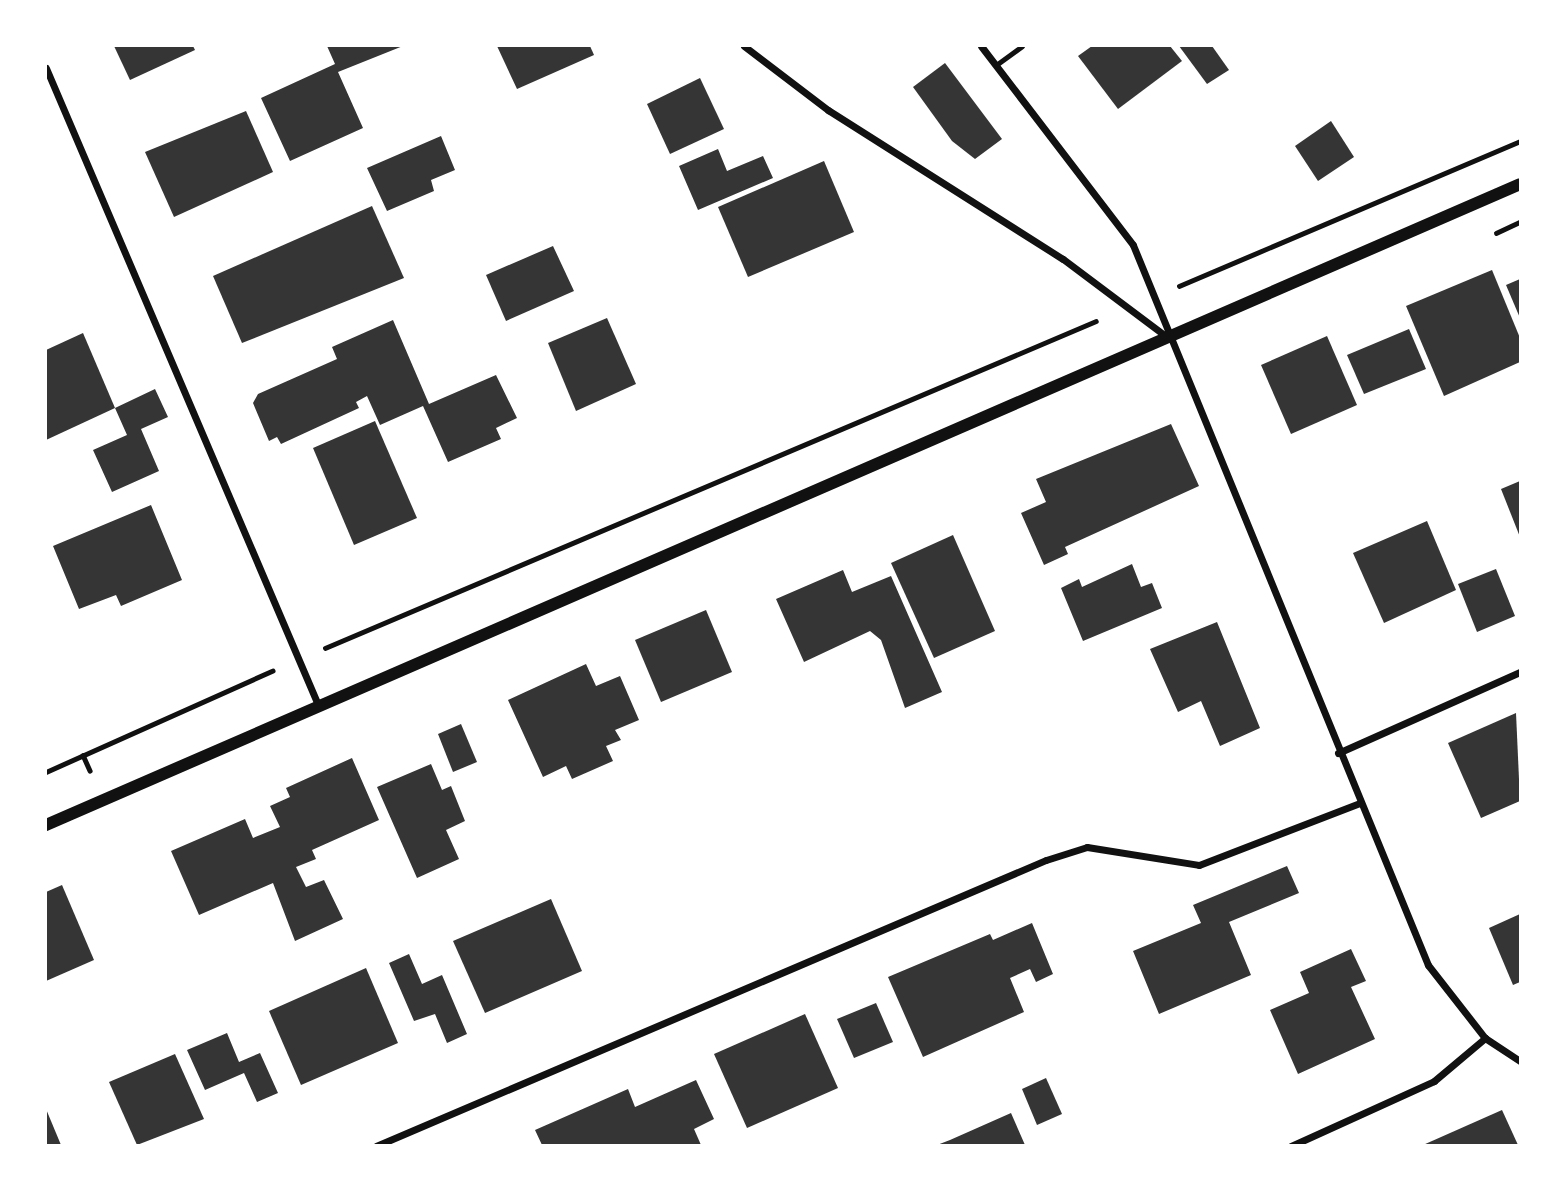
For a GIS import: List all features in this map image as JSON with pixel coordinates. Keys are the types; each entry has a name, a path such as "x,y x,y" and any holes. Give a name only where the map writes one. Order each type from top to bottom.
{"street":[{"path":"744,46 828,110 1063,259 1167,337"},
{"path":"981,46 1133,245 1167,337 1428,965 1485,1038 1521,1062"},
{"path":"46,68 320,708"},
{"path":"46,825 1521,184"},
{"path":"1338,752 1521,672"},
{"path":"376,1146 1045,860 1087,847 1199,864 1360,803"},
{"path":"1291,1146 1434,1081 1485,1038"}],"lane":[{"path":"996,65 1022,46"}],"path":[{"path":"1152,298 1521,141"},
{"path":"46,772 300,659 1128,307"}],"building":[{"path":"114,46 193,46 195,50 130,80"},
{"path":"327,46 403,46 338,72 363,128 290,161 261,98 335,64"},
{"path":"497,46 590,46 594,55 517,89"},
{"path":"1092,46 1170,46 1182,61 1118,109 1078,56"},
{"path":"1179,46 1212,46 1229,70 1207,84"},
{"path":"945,63 1002,139 975,159 952,141 913,87"},
{"path":"700,78 724,129 670,154 647,104"},
{"path":"246,111 273,172 174,217 145,152"},
{"path":"1331,121 1354,157 1318,181 1295,146"},
{"path":"441,136 455,170 431,180 434,191 387,211 367,168"},
{"path":"718,149 727,171 763,156 773,178 698,210 679,166"},
{"path":"824,161 854,232 748,277 718,207"},
{"path":"372,206 404,278 242,343 213,276"},
{"path":"553,246 574,291 506,321 486,275"},
{"path":"1492,270 1520,338 1520,362 1444,396 1406,306"},
{"path":"1520,279 1520,318 1506,285"},
{"path":"607,318 636,384 576,411 548,343"},
{"path":"393,320 429,404 496,375 517,418 496,428 501,439 448,462 423,406 380,425 367,396 356,402 359,408 281,444 277,437 269,441 253,403 258,394 337,359 332,347"},
{"path":"1409,329 1426,369 1364,394 1347,355"},
{"path":"83,333 115,408 46,440 46,350"},
{"path":"1327,336 1357,405 1291,434 1261,365"},
{"path":"155,389 168,417 141,429 159,471 112,492 93,450 127,435 115,408"},
{"path":"375,421 417,518 354,545 313,448"},
{"path":"1171,424 1199,486 1065,547 1068,554 1044,565 1021,513 1046,502 1036,479"},
{"path":"1520,481 1520,537 1501,489"},
{"path":"151,505 182,580 121,606 116,595 79,609 53,546"},
{"path":"1427,521 1456,590 1384,623 1353,553"},
{"path":"953,535 995,631 934,658 891,563"},
{"path":"1132,564 1141,587 1152,583 1162,608 1083,641 1061,588 1079,579 1082,587"},
{"path":"1496,569 1515,616 1477,632 1458,584"},
{"path":"843,570 852,592 891,576 942,692 905,708 881,640 870,631 804,662 776,599"},
{"path":"706,610 732,672 661,702 635,640"},
{"path":"1217,622 1260,728 1220,746 1201,701 1178,712 1150,649"},
{"path":"586,664 596,686 620,676 639,720 615,730 621,740 606,746 613,761 572,779 566,766 543,777 508,700"},
{"path":"1516,713 1520,801 1481,818 1448,743"},
{"path":"461,724 477,762 453,772 438,734"},
{"path":"352,758 379,820 312,850 316,859 296,867 306,887 324,880 343,919 295,941 273,883 199,915 171,851 245,819 253,838 280,827 270,806 290,797 286,788"},
{"path":"431,764 442,790 451,786 465,821 446,830 459,859 417,878 377,787"},
{"path":"1287,866 1299,893 1229,922 1251,975 1159,1014 1133,951 1201,923 1193,905"},
{"path":"62,885 94,960 46,981 46,892"},
{"path":"551,899 582,971 485,1013 453,941"},
{"path":"1520,914 1520,982 1513,985 1489,928"},
{"path":"1032,923 1053,974 1036,982 1030,969 1010,978 1024,1012 923,1057 888,977 990,934 993,940"},
{"path":"1351,949 1366,981 1351,987 1375,1039 1298,1074 1270,1010 1309,993 1300,972"},
{"path":"409,954 422,984 442,975 467,1034 447,1043 435,1014 414,1021 389,963"},
{"path":"366,968 398,1043 301,1085 269,1011"},
{"path":"876,1003 893,1042 854,1058 837,1019"},
{"path":"805,1014 838,1088 747,1128 714,1054"},
{"path":"227,1033 239,1062 260,1053 278,1093 257,1102 244,1073 205,1090 187,1050"},
{"path":"175,1054 204,1119 137,1145 109,1082"},
{"path":"1046,1078 1062,1114 1037,1125 1022,1089"},
{"path":"696,1080 714,1119 694,1129 701,1145 542,1145 535,1130 628,1089 635,1107"},
{"path":"46,1109 61,1145 46,1145"},
{"path":"1502,1110 1518,1145 1423,1145"},
{"path":"1011,1113 1025,1145 937,1145 950,1140"}]}
